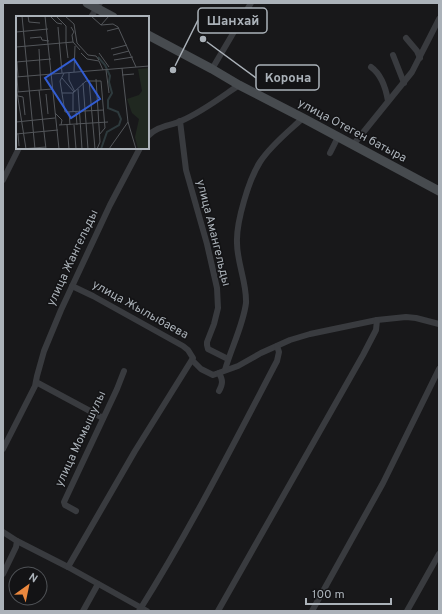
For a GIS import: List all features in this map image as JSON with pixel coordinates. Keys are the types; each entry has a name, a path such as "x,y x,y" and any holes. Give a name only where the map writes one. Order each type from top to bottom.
{"main road":[{"path":"87,3 98,6 112,16"},
{"name":"улица Отеген батыра","path":"149,36 439,191"}],"street":[{"path":"212,69 251,3"},
{"path":"92,16 98,6"},
{"path":"353,144 404,83 420,58 439,19"},
{"path":"406,38 417,51 420,58"},
{"path":"393,55 404,83"},
{"path":"372,67 377,71 385,87 388,101"},
{"path":"149,135 153,131 180,121 210,105 239,85"},
{"path":"219,391 222,384 222,372 239,329 246,304 246,293 236,244 239,221 247,194 260,162 270,150 303,118"},
{"name":"улица Амангельды","path":"180,121 186,170 207,244 217,288 218,308 207,345 208,349 213,353 228,359"},
{"path":"330,153 338,137"},
{"path":"3,180 5,170 18,149"},
{"name":"улица Жангельды","path":"3,449 36,382 44,351 61,310 110,205 139,149"},
{"name":"улица Жылыбаева","path":"72,286 183,346 188,350 191,361 207,373 213,375 222,372"},
{"path":"222,372 238,366 261,353 290,340 310,334 377,320 406,317 439,324"},
{"path":"218,611 363,355 376,330 377,320"},
{"path":"140,609 174,553 278,361 279,352 277,346"},
{"path":"68,567 135,451 191,361"},
{"path":"312,611 383,483 439,369"},
{"name":"улица Момышулы","path":"76,511 65,505 64,502 124,371"},
{"path":"36,382 103,418"},
{"path":"3,532 17,541 68,567 140,609 147,611"},
{"path":"3,574 16,547 17,541"},
{"path":"407,611 439,554"},
{"path":"83,611 98,584"}],"place":[{"name":"Корона","path":"203,39"},
{"name":"Шанхай","path":"173,70"}]}
